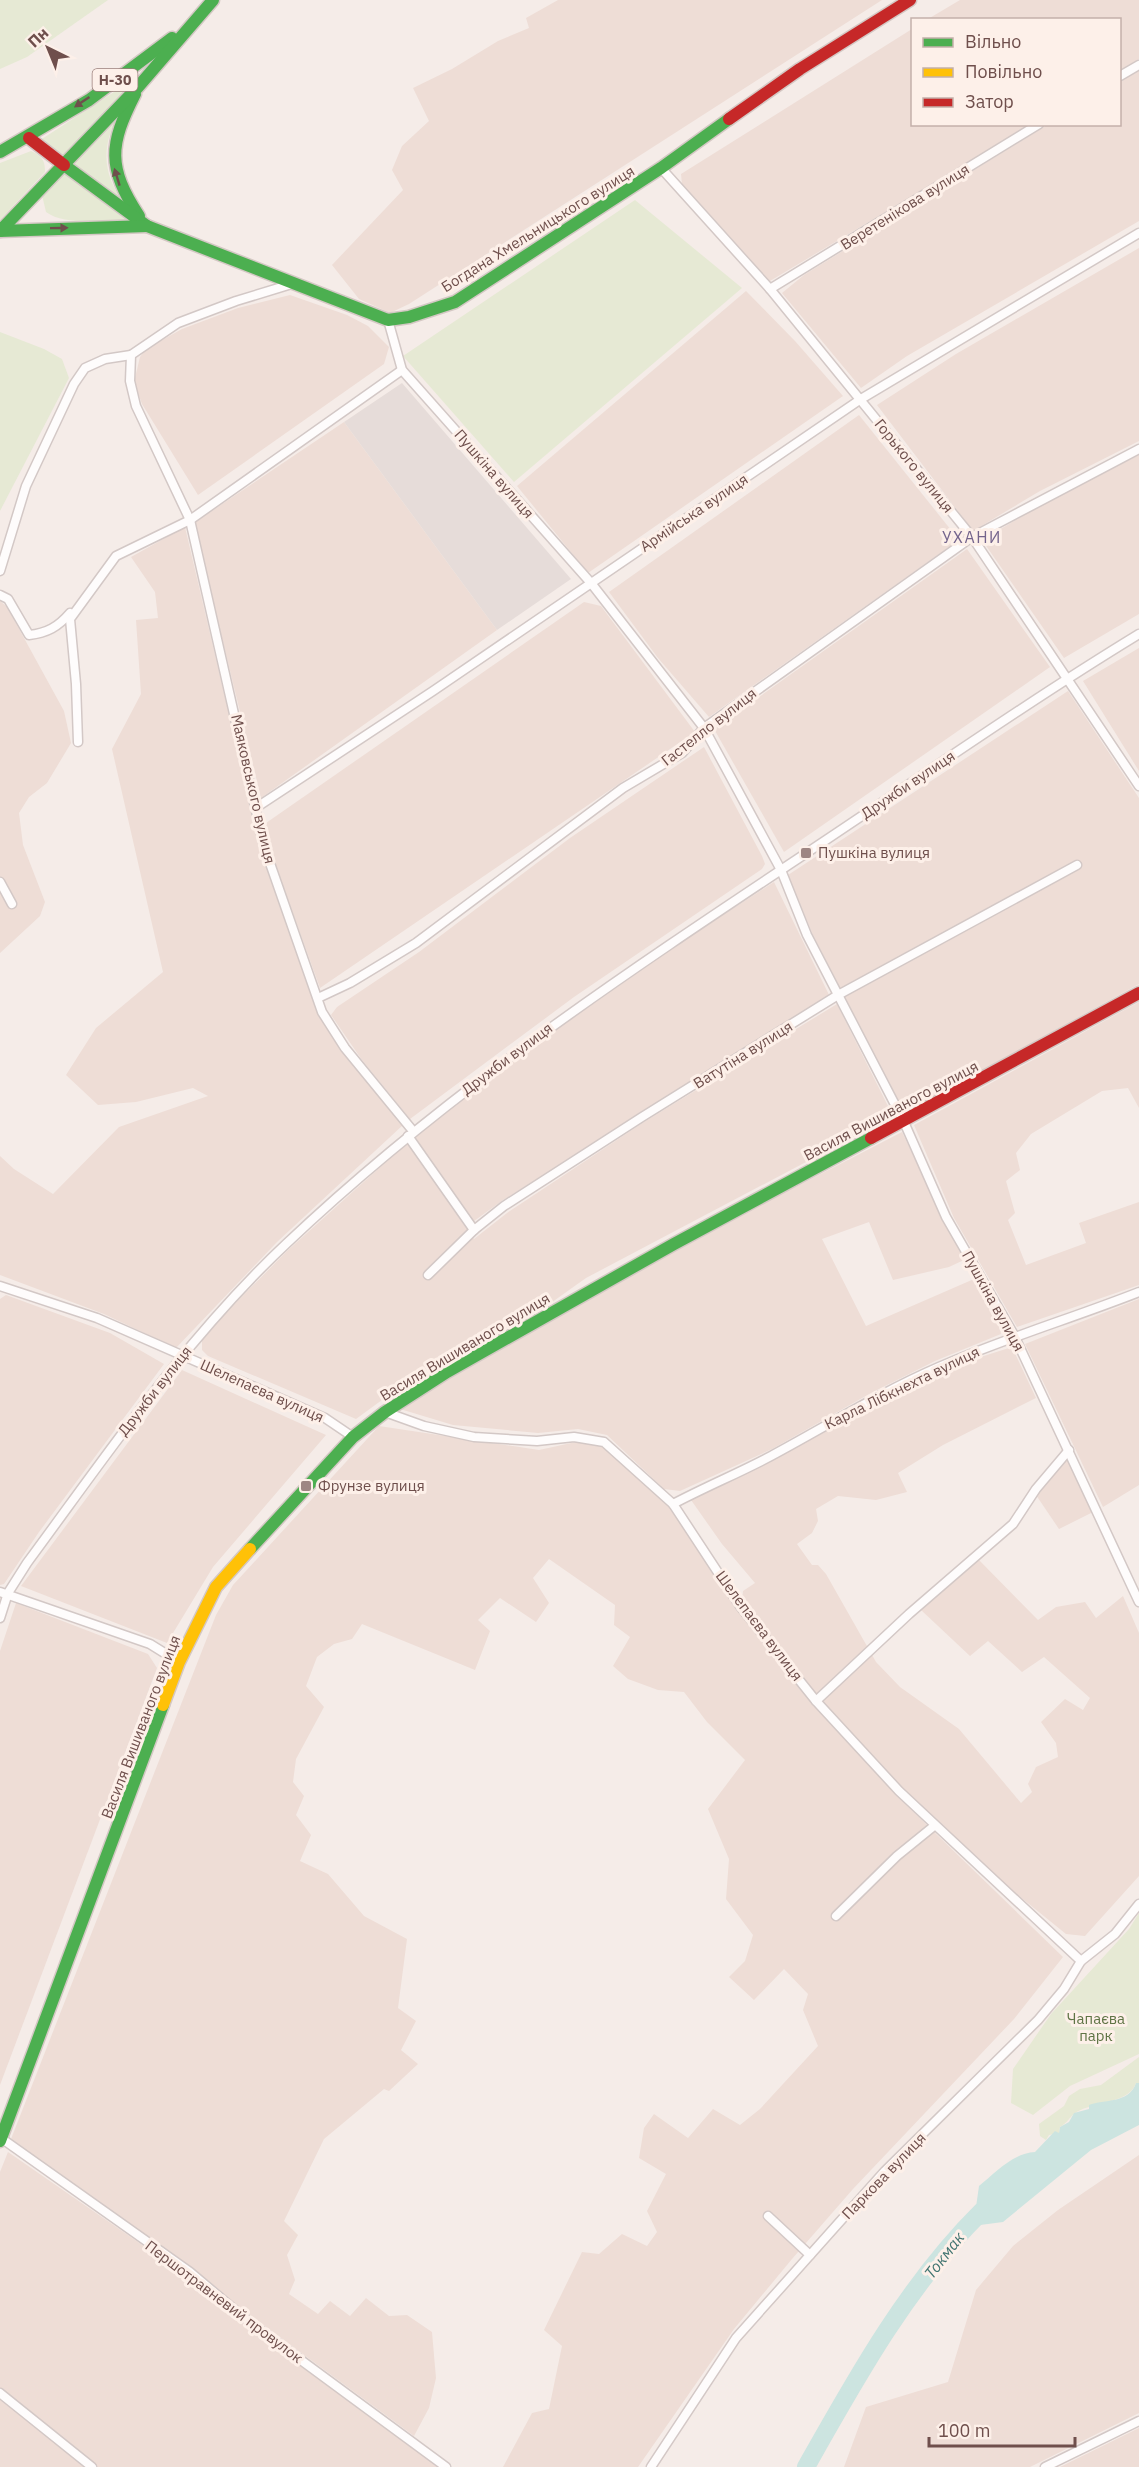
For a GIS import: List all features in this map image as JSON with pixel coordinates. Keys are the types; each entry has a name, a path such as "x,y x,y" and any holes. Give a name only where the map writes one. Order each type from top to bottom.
{"street":[{"name":"Н-30","path":"0,231 138,87 213,0"},
{"name":"Богдана Хмельницького вулиця","path":"388,320 409,317 456,302 661,168 800,69 910,0"},
{"name":"Н-30","path":"0,152 29,138 142,62 198,18"},
{"path":"1121,75 1139,65"},
{"path":"138,87 119,124 114,143 113,161 122,192 147,226"},
{"name":"Веретенікова вулиця","path":"770,289 1036,126"},
{"path":"29,138 147,226 388,320"},
{"name":"Горького вулиця","path":"661,168 770,289 972,537 1139,786"},
{"path":"0,231 147,226"},
{"name":"Армійська вулиця","path":"258,807 861,399 1139,233"},
{"path":"0,571 26,486 74,384 85,368 105,359 131,355 178,323 295,283"},
{"name":"Пушкіна вулиця","path":"388,320 402,369 591,583 704,728 781,870 807,935 904,1122 946,1217 1014,1335 1139,1602"},
{"name":"Маяковського вулиця","path":"131,355 129,381 136,406 190,520 258,807 264,846 322,1012 345,1048 410,1134 474,1230"},
{"path":"0,595 8,599 29,635 45,633 62,623 116,556 190,520 402,369"},
{"name":"Гастелло вулиця","path":"318,998 350,983 416,943 623,788 682,753 704,728 972,537 1139,449"},
{"path":"78,742 70,619 83,599"},
{"name":"Дружби вулиця","path":"0,1618 4,1593 181,1355 285,1245 410,1134 529,1041 661,949 1068,678 1139,634"},
{"name":"Ватутіна вулиця","path":"428,1275 474,1230 504,1206 632,1124 838,996 1077,865"},
{"path":"0,882 12,904"},
{"name":"Василя Вишиваного вулиця","path":"1,2134 179,1662 216,1587 353,1437 385,1412 447,1372 653,1256 1139,993"},
{"name":"Шелепаєва вулиця","path":"0,1285 97,1318 326,1418 353,1437"},
{"name":"Карла Лібкнехта вулиця","path":"673,1504 770,1456 873,1399 937,1367 1014,1335 1067,1320 1139,1292"},
{"name":"Шелепаєва вулиця","path":"385,1412 424,1426 474,1437 537,1441 574,1437 604,1442 673,1504 740,1606 816,1701 934,1826 1081,1961"},
{"path":"816,1701 909,1614 1013,1524 1036,1489 1069,1450"},
{"path":"4,1593 150,1644 179,1662"},
{"path":"836,1916 897,1856 934,1826"},
{"name":"Паркова вулиця","path":"651,2467 736,2338 885,2171 1038,2020 1064,1989 1081,1961 1115,1934 1139,1904"},
{"name":"Першотравневий провулок","path":"1,2134 190,2272 248,2321 446,2467"},
{"path":"768,2216 810,2255"},
{"path":"0,2393 92,2467"},
{"path":"1046,2467 1139,2421"}],"shaded area":[{"path":"558,0 882,0 409,304 390,313 359,299 332,265 403,190 392,170 402,146 429,121 413,88 452,69 498,41 529,28 526,18"},
{"path":"960,0 1139,0 1139,59 1121,70 1121,18 930,18"},
{"path":"911,30 911,126 1029,126 770,281 682,184 681,174"},
{"path":"1139,70 1139,221 907,356 861,388 782,293 804,275 1045,126 1121,126 1121,81"},
{"path":"1139,248 1139,441 1040,491 973,531 877,405 956,354"},
{"path":"746,291 795,341 843,396 588,573 517,486"},
{"path":"290,295 347,315 368,326 389,347 384,364 198,495 142,404 134,382 140,357 146,349 182,329 238,308"},
{"path":"402,383 571,579 497,630 344,422"},
{"path":"859,415 959,540 709,717 658,658 609,592"},
{"path":"344,422 497,630 261,798 194,523"},
{"path":"1139,455 1139,614 1064,658 982,540 1045,503"},
{"path":"185,527 260,847 319,1016 345,1056 403,1125 277,1242 176,1348 104,1314 0,1275 0,1156 14,1169 53,1194 119,1127 208,1096 193,1088 136,1102 98,1105 66,1075 96,1028 163,972 112,749 141,694 136,620 158,618 155,592 131,557"},
{"path":"967,549 1050,667 784,852 714,729"},
{"path":"0,601 7,607 64,711 71,743 47,783 29,797 19,813 23,845 45,902 40,916 0,953"},
{"path":"584,602 601,606 695,732 320,988 269,847 266,823"},
{"path":"1139,648 1139,771 1083,681"},
{"path":"1068,691 1139,798 1139,984 904,1113 813,935 788,875"},
{"path":"704,747 762,856 765,864 762,869 574,997 410,1119 362,1060 331,1015 337,1007 419,952 570,838"},
{"path":"774,882 830,997 503,1200 470,1224 414,1136 532,1045 664,953"},
{"path":"1139,1002 1139,1108 1128,1088 1102,1091 1031,1134 1016,1153 1020,1170 1006,1181 1015,1213 1008,1220 1026,1265 1086,1243 1079,1223 1139,1202 1139,1285 1017,1327 954,1218 914,1125"},
{"path":"837,1004 893,1116 586,1278 541,1310 412,1378 356,1419 208,1356 202,1350 202,1337 287,1251 407,1143 474,1239 507,1213 644,1122"},
{"path":"902,1132 964,1260 949,1267 893,1280 869,1222 822,1239 866,1326 974,1279 999,1321 1001,1334 935,1361 871,1393 772,1449 680,1491 664,1489 607,1435 578,1429 538,1433 453,1425 400,1409 476,1362 673,1250"},
{"path":"6,1295 110,1333 164,1364 39,1532 4,1584 0,1585 0,1299"},
{"path":"1139,1299 1139,1485 1103,1507 1025,1344"},
{"path":"1012,1347 1036,1398 943,1445 898,1473 907,1492 876,1500 838,1496 816,1509 818,1521 812,1533 797,1544 812,1565 818,1565 826,1574 876,1662 900,1687 959,1729 1021,1803 1032,1792 1028,1784 1036,1767 1058,1757 1056,1743 1041,1722 1065,1699 1083,1710 1090,1698 1044,1657 1022,1672 988,1641 970,1656 921,1610 979,1560 1038,1620 1056,1607 1085,1602 1096,1618 1123,1596 1139,1633 1139,1876 1085,1936 1066,1934 982,1866 900,1786 817,1696 742,1603 743,1591 755,1583 722,1544 691,1500 940,1370"},
{"path":"182,1370 326,1435 213,1567 167,1643 21,1586"},
{"path":"379,1426 539,1450 576,1442 603,1444 658,1493 675,1513 809,1698 897,1796 1063,1957 1014,2019 853,2189 792,2259 734,2329 638,2467 503,2467 532,2413 549,2409 562,2346 544,2330 582,2252 599,2254 622,2234 647,2246 657,2232 647,2211 666,2174 639,2158 644,2128 654,2114 688,2138 713,2109 740,2125 760,2109 818,2046 803,2010 808,1994 784,1969 754,2000 729,1977 745,1961 753,1935 726,1899 729,1859 708,1809 745,1760 707,1722 684,1692 658,1690 628,1679 613,1666 630,1637 614,1625 615,1605 549,1559 533,1578 549,1603 536,1622 500,1598 478,1620 490,1631 475,1670 362,1624 352,1639 334,1644 317,1657 306,1686 324,1707 296,1759 293,1782 304,1796 296,1815 311,1835 300,1861 328,1874 364,1916 407,1939 398,2008 416,2021 401,2050 418,2064 389,2091 384,2089 324,2139 284,2221 298,2235 287,2255 295,2280 289,2294 318,2314 330,2301 350,2316 366,2298 389,2316 407,2315 432,2332 436,2378 429,2408 414,2436 11,2139 216,1615 233,1585"},
{"path":"1069,1457 1093,1512 1059,1529 1036,1495"},
{"path":"16,1603 148,1654 157,1668 0,2085 0,1651"},
{"path":"8,2152 187,2276 285,2354 439,2467 98,2467 90,2462 0,2388 0,2172"},
{"path":"1139,2155 1139,2413 1030,2467 844,2467 866,2407 948,2382 976,2290 1013,2246 1058,2210"},
{"path":"0,2397 89,2467 0,2467"},
{"path":"1139,2428 1139,2467 1060,2467"}],"green space":[{"path":"0,0 108,0 27,57 0,69"},
{"path":"146,71 64,156 42,139"},
{"path":"122,110 110,134 106,157 111,180 124,203 72,162"},
{"path":"31,151 42,159 45,172 0,220 0,163"},
{"path":"63,172 126,220 74,221 46,212 42,195"},
{"path":"635,200 742,288 514,482 403,356"},
{"path":"0,332 44,349 62,359 69,378 0,511"},
{"name":"Чапаєва парк","path":"1139,1913 1139,2054 1070,2086 1033,2115 1011,2103 1013,2069 1051,2014 1129,1929"},
{"path":"1139,2057 1139,2083 1136,2083 1132,2090 1117,2099 1080,2110 1060,2127 1059,2133 1049,2135 1046,2140 1040,2136 1039,2124 1064,2106 1069,2096 1080,2089 1101,2085"}],"water":[{"path":"1136,2083 1139,2083 1139,2125 1091,2150 1003,2222 965,2227 975,2214 979,2186 998,2170 1019,2156 1035,2152 1055,2131 1059,2133 1060,2127 1069,2122 1074,2113 1089,2109 1089,2105 1095,2103 1122,2098 1133,2090"}],"waterway":[{"name":"Токмак","path":"806,2467 864,2366 907,2300 956,2239 982,2211"}],"traffic: fast":[{"path":"0,231 138,87 213,0"},
{"path":"0,152 89,100 172,38"},
{"path":"135,94 120,128 115,156 121,183 139,216"},
{"path":"64,165 147,226 388,320 409,317 455,302 661,168 729,119"},
{"path":"0,231 147,226"},
{"path":"250,1549 353,1437 385,1412 447,1372 674,1244 871,1138"},
{"path":"0,2141 163,1705"}],"traffic: slow":[{"path":"163,1705 179,1662 216,1587 250,1549"}],"traffic: jam":[{"path":"729,119 800,69 910,0"},
{"path":"29,138 64,165"},
{"path":"871,1138 1139,993"}],"place":[{"name":"Пушкіна вулиця","path":"806,853"},
{"name":"Фрунзе вулиця","path":"306,1486"}],"district":[{"name":"УХАНИ","path":"972,537"}]}
